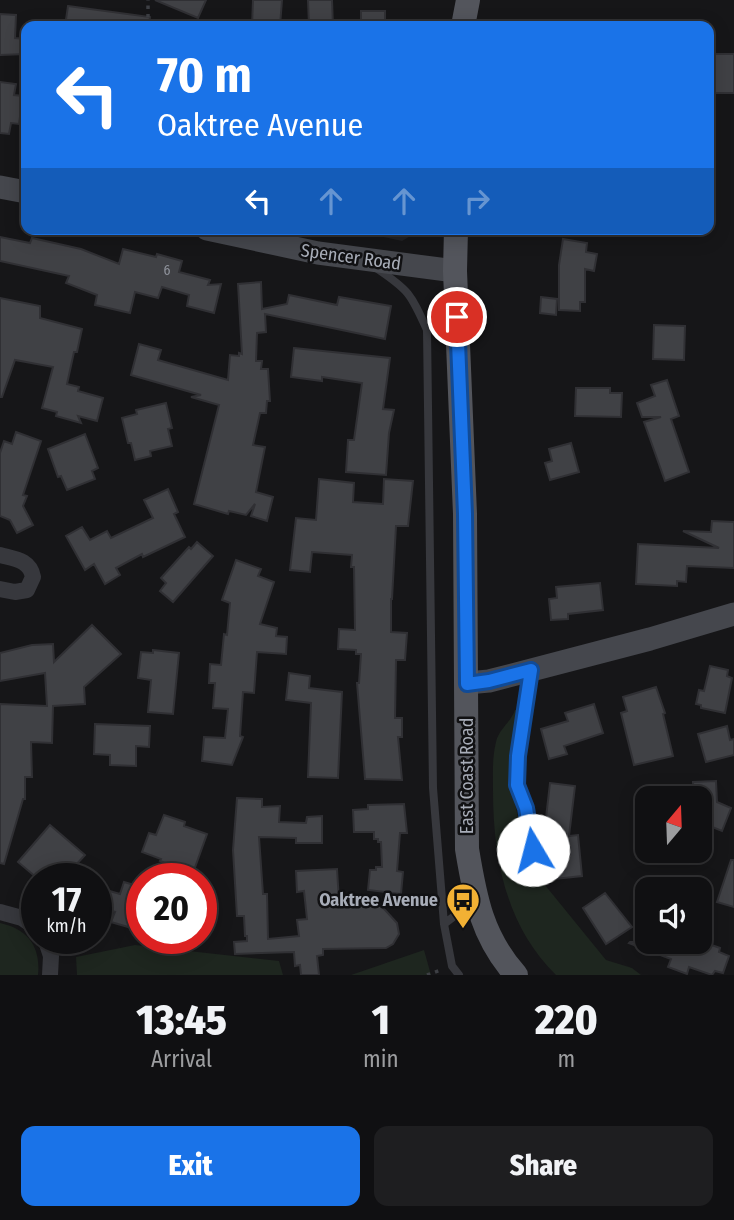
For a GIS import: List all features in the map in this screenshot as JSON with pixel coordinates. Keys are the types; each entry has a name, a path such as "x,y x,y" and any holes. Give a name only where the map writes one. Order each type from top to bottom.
{"main road":[{"path":"464,21 468,0"},
{"name":"East Coast Road","path":"456,235 464,500 467,849 475,901 498,955 516,975"}],"street":[{"path":"0,187 21,191"},
{"name":"Spencer Road","path":"235,235 365,261 455,271"},
{"path":"0,555 26,564 31,568 33,577 27,590 15,592 0,589"},
{"path":"467,684 489,681 650,639 734,614"},
{"path":"0,912 21,918"},
{"path":"50,954 50,975"}],"lane":[{"path":"365,261 401,284 412,297 427,330 433,788 444,924 452,966 459,975"},
{"path":"531,670 518,756 517,785 528,816 533,850"},
{"path":"444,924 475,901"}],"path":[{"path":"148,0 148,21"}],"shaded area":[{"path":"374,235 412,235 402,241"},
{"path":"523,709 510,764 511,785 526,854 535,854 536,874 606,960 632,968 641,975 556,975 539,956 514,913 500,866 496,841 493,766 500,733 515,710"},
{"path":"0,923 21,932 21,954 36,954 38,975 0,975"},
{"path":"126,947 126,954 216,954 279,961 283,975 77,975 76,957 112,954 112,950"},
{"path":"424,950 431,975 351,975"}],"building":[{"path":"155,0 206,0 198,18"},
{"path":"253,0 282,0 280,21 252,21"},
{"path":"308,0 332,0 333,21 309,21"},
{"path":"68,6 150,17 150,21 66,21"},
{"path":"361,11 385,11 385,21 361,21"},
{"path":"0,14 16,15 15,38 21,39 21,54 0,55"},
{"path":"714,54 734,54 734,93 714,93"},
{"path":"0,82 16,84 14,95 21,96 19,124 11,123 9,134 0,133"},
{"path":"0,237 30,243 32,238 81,249 119,264 123,249 182,261 179,272 210,280 208,285 221,284 214,313 187,306 189,295 162,287 158,298 135,292 130,313 95,305 97,295 66,283 69,276 0,261"},
{"path":"563,239 587,243 586,252 597,254 594,271 585,269 585,302 580,302 580,311 559,310 559,265"},
{"path":"261,282 262,309 287,304 289,295 337,305 339,297 391,306 385,339 265,314 266,332 257,333 256,361 262,361 261,369 268,369 270,401 267,401 266,413 260,413 253,445 265,447 256,492 273,497 267,521 251,516 255,504 246,515 229,511 228,514 194,504 219,405 191,397 201,395 131,375 139,344 161,350 158,360 228,380 230,355 242,354 238,284"},
{"path":"541,297 557,299 556,315 540,313"},
{"path":"0,298 40,306 40,318 82,329 67,384 79,387 78,391 103,398 97,421 78,416 81,423 56,416 57,412 42,408 53,367 15,360 0,397"},
{"path":"654,325 685,326 684,360 653,359"},
{"path":"294,348 390,358 383,409 394,410 389,433 386,475 346,472 348,440 354,440 362,383 322,377 322,381 291,377"},
{"path":"667,380 679,416 671,419 689,472 665,481 644,422 661,417 642,417 637,403 655,396 651,385"},
{"path":"576,388 610,388 610,393 622,393 621,417 575,416"},
{"path":"166,403 172,428 168,429 172,446 150,451 151,456 135,460 122,418 137,414 136,410"},
{"path":"16,432 41,441 23,495 27,496 23,506 33,525 17,533 10,520 0,516 0,453 4,441 12,444"},
{"path":"85,434 98,468 92,471 95,479 67,490 61,476 58,477 48,449"},
{"path":"571,443 579,472 550,480 545,463 552,461 549,449"},
{"path":"319,479 354,483 353,502 383,504 384,479 413,481 408,526 396,526 391,599 391,632 407,633 405,660 396,660 395,718 402,718 402,737 398,737 402,780 365,779 357,683 361,654 356,654 356,650 338,649 339,629 355,630 352,555 312,552 310,572 290,570 296,518 316,520"},
{"path":"168,489 178,512 174,514 185,537 143,557 142,554 116,568 120,575 105,584 94,564 85,570 66,536 82,527 90,540 107,531 111,538 153,518 144,500"},
{"path":"712,521 734,522 734,568 687,566 686,582 677,581 677,586 636,584 638,544 719,548 683,531 711,532"},
{"path":"197,542 213,556 173,602 160,591 166,583 161,578 189,547 191,549"},
{"path":"236,560 261,569 258,576 274,582 260,624 277,628 276,636 287,637 286,654 257,652 254,693 243,692 240,736 243,737 232,765 202,761 204,737 225,738 228,709 213,708 215,683 209,683 210,664 221,665 230,603 222,600"},
{"path":"600,583 603,610 568,614 568,619 551,620 549,599 557,598 556,587"},
{"path":"92,625 121,654 84,687 85,704 53,706 52,743 31,742 32,777 25,777 25,799 4,864 0,863 0,704 47,706 45,673 0,681 0,653 32,645 53,644 54,662"},
{"path":"153,650 179,653 173,714 148,712 151,680 138,678 141,652 153,653"},
{"path":"710,666 728,670 727,676 732,678 725,713 701,708 701,705 696,704 699,690 704,691"},
{"path":"289,673 310,676 309,688 342,692 338,778 308,777 311,703 286,700"},
{"path":"656,687 665,713 663,714 673,756 634,765 621,713 627,711 623,697"},
{"path":"594,704 603,733 564,746 567,754 549,759 541,729 568,721 565,713"},
{"path":"95,724 150,726 149,747 136,746 136,766 110,765 110,755 94,754"},
{"path":"727,726 730,740 734,739 734,755 706,762 698,734"},
{"path":"716,781 717,802 731,808 722,831 712,827 712,786 693,786 693,782"},
{"path":"550,783 575,786 569,836 578,835 582,876 555,879 549,818 546,818"},
{"path":"237,798 262,799 262,807 280,806 279,822 306,823 307,817 322,816 322,843 296,843 296,838 259,837 263,894 267,894 268,939 299,936 297,920 307,919 304,891 297,892 296,871 337,869 339,901 375,899 397,923 399,934 393,944 386,948 323,949 323,955 317,956 319,975 301,975 300,965 295,966 294,952 235,954 234,942 247,941 244,916 237,916 233,850"},
{"path":"404,804 407,833 400,833 397,871 403,872 401,894 368,890 370,870 382,867 381,842 374,839 374,832 354,832 353,810 368,809 368,805"},
{"path":"164,815 207,834 197,863 166,863 142,852 149,833 156,835"},
{"path":"50,825 85,855 78,863 21,865 18,862"},
{"path":"731,860 734,860 734,907 717,902"},
{"path":"126,883 126,926 112,922 115,912 112,911 112,892 120,894"},
{"path":"605,893 632,927 606,944 583,908"},
{"path":"712,945 729,956 723,973 715,971 712,975 689,967 687,974 668,967 671,959 658,954 712,954"}],"place":[{"name":"Oaktree Avenue","path":"463,930"}],"route":[{"path":"457,317 465,514 467,684 531,670 528,704 518,756 517,785 526,808 533,850"}]}
